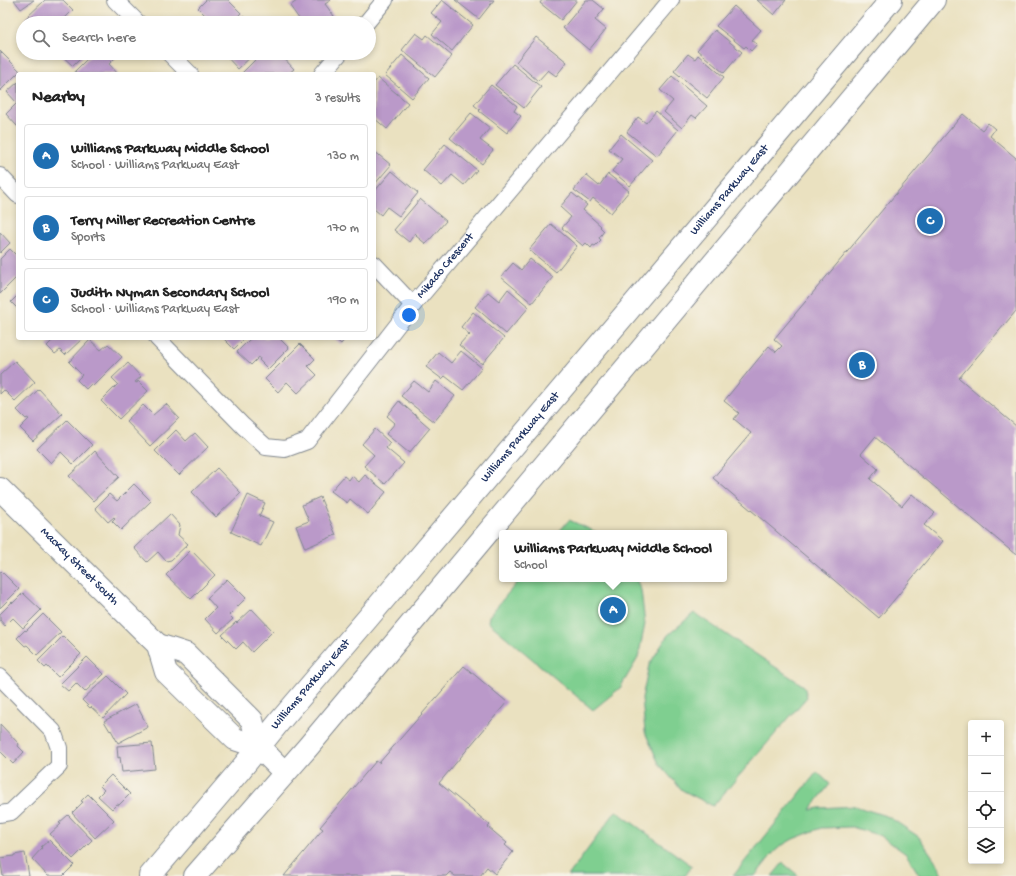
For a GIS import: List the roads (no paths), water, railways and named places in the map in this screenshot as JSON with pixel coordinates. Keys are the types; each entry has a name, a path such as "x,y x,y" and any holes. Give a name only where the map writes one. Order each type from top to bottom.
{"main road":[{"name":"Williams Parkway East","path":"150,876 891,0"},
{"path":"195,876 285,773 934,0"},
{"name":"MacKay Street South","path":"0,489 158,645 166,672 235,739 259,747 285,773"}],"street":[{"path":"115,0 131,16"},
{"path":"372,16 385,0"},
{"name":"Mikado Crescent","path":"159,340 243,426 266,447 285,449 307,441 413,305 667,1"},
{"path":"175,60 188,72"},
{"path":"324,72 334,60"},
{"path":"0,176 16,193"},
{"path":"376,266 413,305"},
{"path":"0,677 53,731 59,748 59,766 11,812 0,814"}],"place":[{"name":"Judith Nyman Secondary School","path":"930,221"},
{"name":"Terry Miller Recreation Centre","path":"862,365"},
{"name":"Williams Parkway Middle School","path":"613,610"}]}
